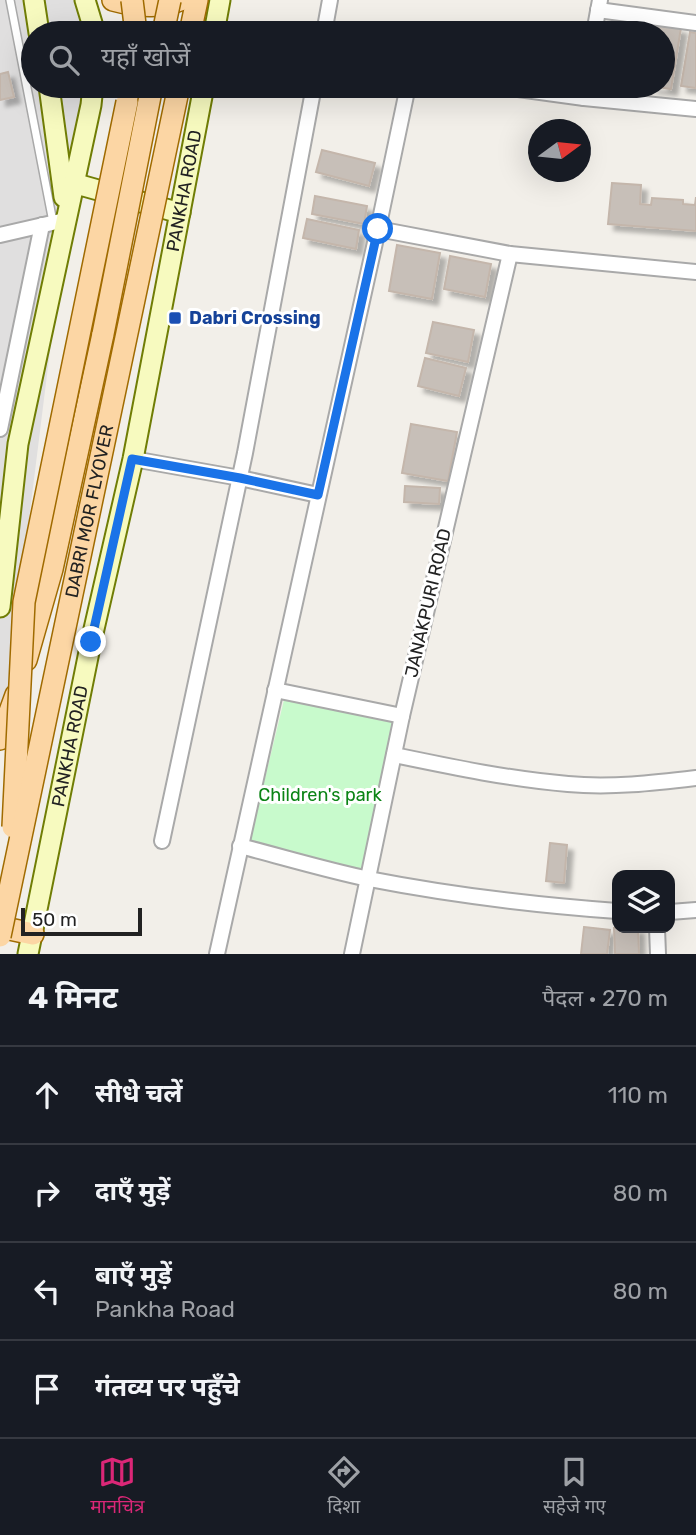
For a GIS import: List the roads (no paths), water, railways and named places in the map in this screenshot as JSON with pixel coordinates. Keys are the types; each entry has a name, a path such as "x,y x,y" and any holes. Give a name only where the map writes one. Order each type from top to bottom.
{"main road":[{"path":"34,0 37,21"},
{"path":"85,0 91,21"},
{"path":"113,0 155,6 180,0"},
{"path":"132,0 135,21"},
{"path":"166,21 170,0"},
{"path":"193,21 197,0"},
{"path":"216,21 220,0"},
{"path":"0,601 18,443 57,220 50,98"},
{"path":"57,220 73,183 92,98"},
{"path":"32,938 1,924 15,801 24,602 129,98"},
{"name":"DABRI MOR FLYOVER","path":"0,739 9,718 51,569 103,334 150,98"},
{"name":"DABRI MOR FLYOVER","path":"1,924 176,98"},
{"name":"PANKHA ROAD","path":"32,938 88,655 132,459 202,98"},
{"path":"73,183 180,213"}],"street":[{"path":"326,21 330,0"},
{"path":"599,5 696,23"},
{"path":"162,841 240,478 312,98"},
{"path":"218,954 405,98"},
{"path":"624,98 696,109"},
{"path":"0,235 57,220"},
{"path":"0,425 57,220"},
{"path":"378,229 510,254 696,272"},
{"name":"JANAKPURI ROAD","path":"352,954 402,716 510,254"},
{"path":"0,425 23,417"},
{"path":"132,459 318,495"},
{"path":"275,690 402,716"},
{"path":"394,755 484,774 570,784 653,783 696,778"},
{"path":"240,846 368,878 533,905 612,911"},
{"path":"675,912 696,910"},
{"path":"657,933 657,954"}],"lane":[{"path":"10,0 21,51"},
{"path":"31,98 57,220"}],"place":[{"name":"Dabri Crossing","path":"175,318"}],"park label":[{"name":"Children's park","path":"320,795"}]}
